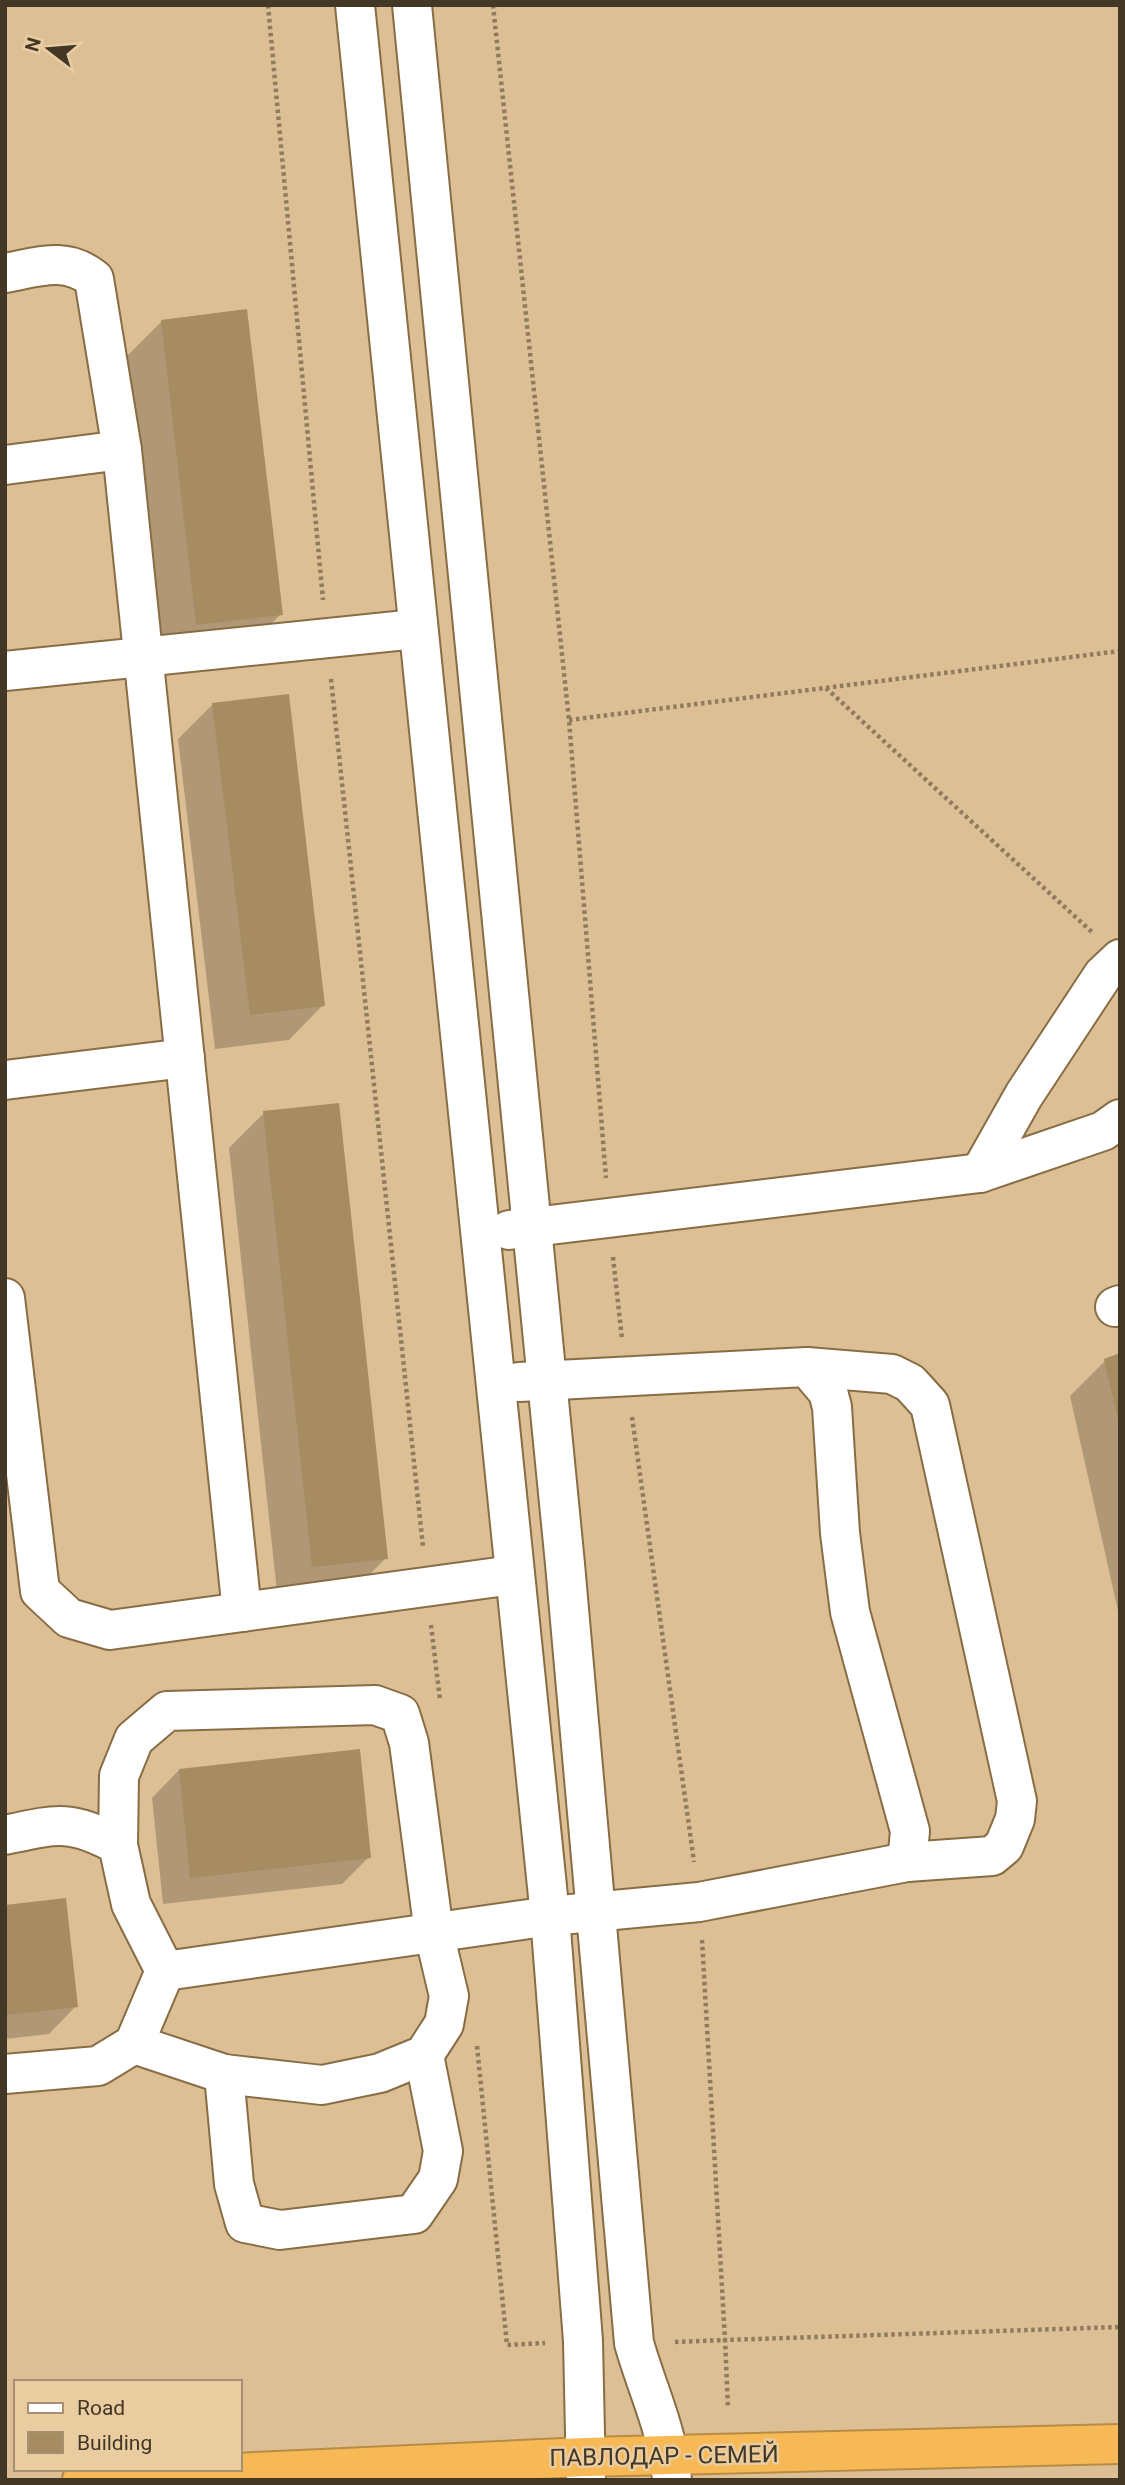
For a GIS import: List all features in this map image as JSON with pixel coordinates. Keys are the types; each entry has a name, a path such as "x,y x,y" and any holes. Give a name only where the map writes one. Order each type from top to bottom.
{"highway":[{"name":"ПАВЛОДАР - СЕМЕЙ","path":"82,2480 671,2467 1120,2444"}],"street":[{"path":"355,5 416,629 550,1916 583,2342 586,2468"},
{"path":"412,5 565,1564 634,2343 671,2467"},
{"path":"5,273 61,263 84,271 94,279 122,450 242,1612"},
{"path":"5,465 122,450"},
{"path":"5,671 416,629"},
{"path":"980,1172 1024,1095 1102,975 1110,949"},
{"path":"5,1080 185,1059"},
{"path":"479,1233 980,1172 1103,1131 1120,1119"},
{"path":"5,1298 40,1591 69,1618 110,1630 513,1575"},
{"path":"165,1971 550,1916 699,1902 907,1862 992,1856 1004,1846 1015,1819 1017,1801 930,1405 910,1383 892,1374 807,1367 545,1379 496,1385"},
{"path":"807,1367 828,1392 832,1407 840,1533 850,1612 910,1831 907,1862"},
{"path":"5,2074 98,2066 134,2044 165,1971 131,1904 118,1844 119,1776 134,1739 167,1711 375,1705 400,1714 409,1744 433,1933 449,1996 444,2024 424,2055 380,2073 322,2085 224,2074 134,2044"},
{"path":"5,1835 59,1824 92,1830 118,1844"},
{"path":"224,2074 234,2184 245,2223 280,2230 414,2214 438,2179 443,2151 424,2055"}],"path":[{"path":"268,5 327,638 441,1709"},
{"path":"569,720 1120,651"},
{"path":"826,688 1110,949"},
{"path":"476,2035 507,2345 583,2342"},
{"path":"634,2343 725,2340 728,2408"}],"building":[{"path":"247,309 283,615 196,625 161,320"},
{"path":"289,694 325,1006 250,1015 212,703"},
{"path":"339,1103 388,1559 312,1567 263,1111"},
{"path":"1120,1353 1120,1424 1119,1424 1104,1359"},
{"path":"360,1749 371,1858 190,1878 179,1769"},
{"path":"66,1898 78,2007 5,2015 5,1905"}]}
